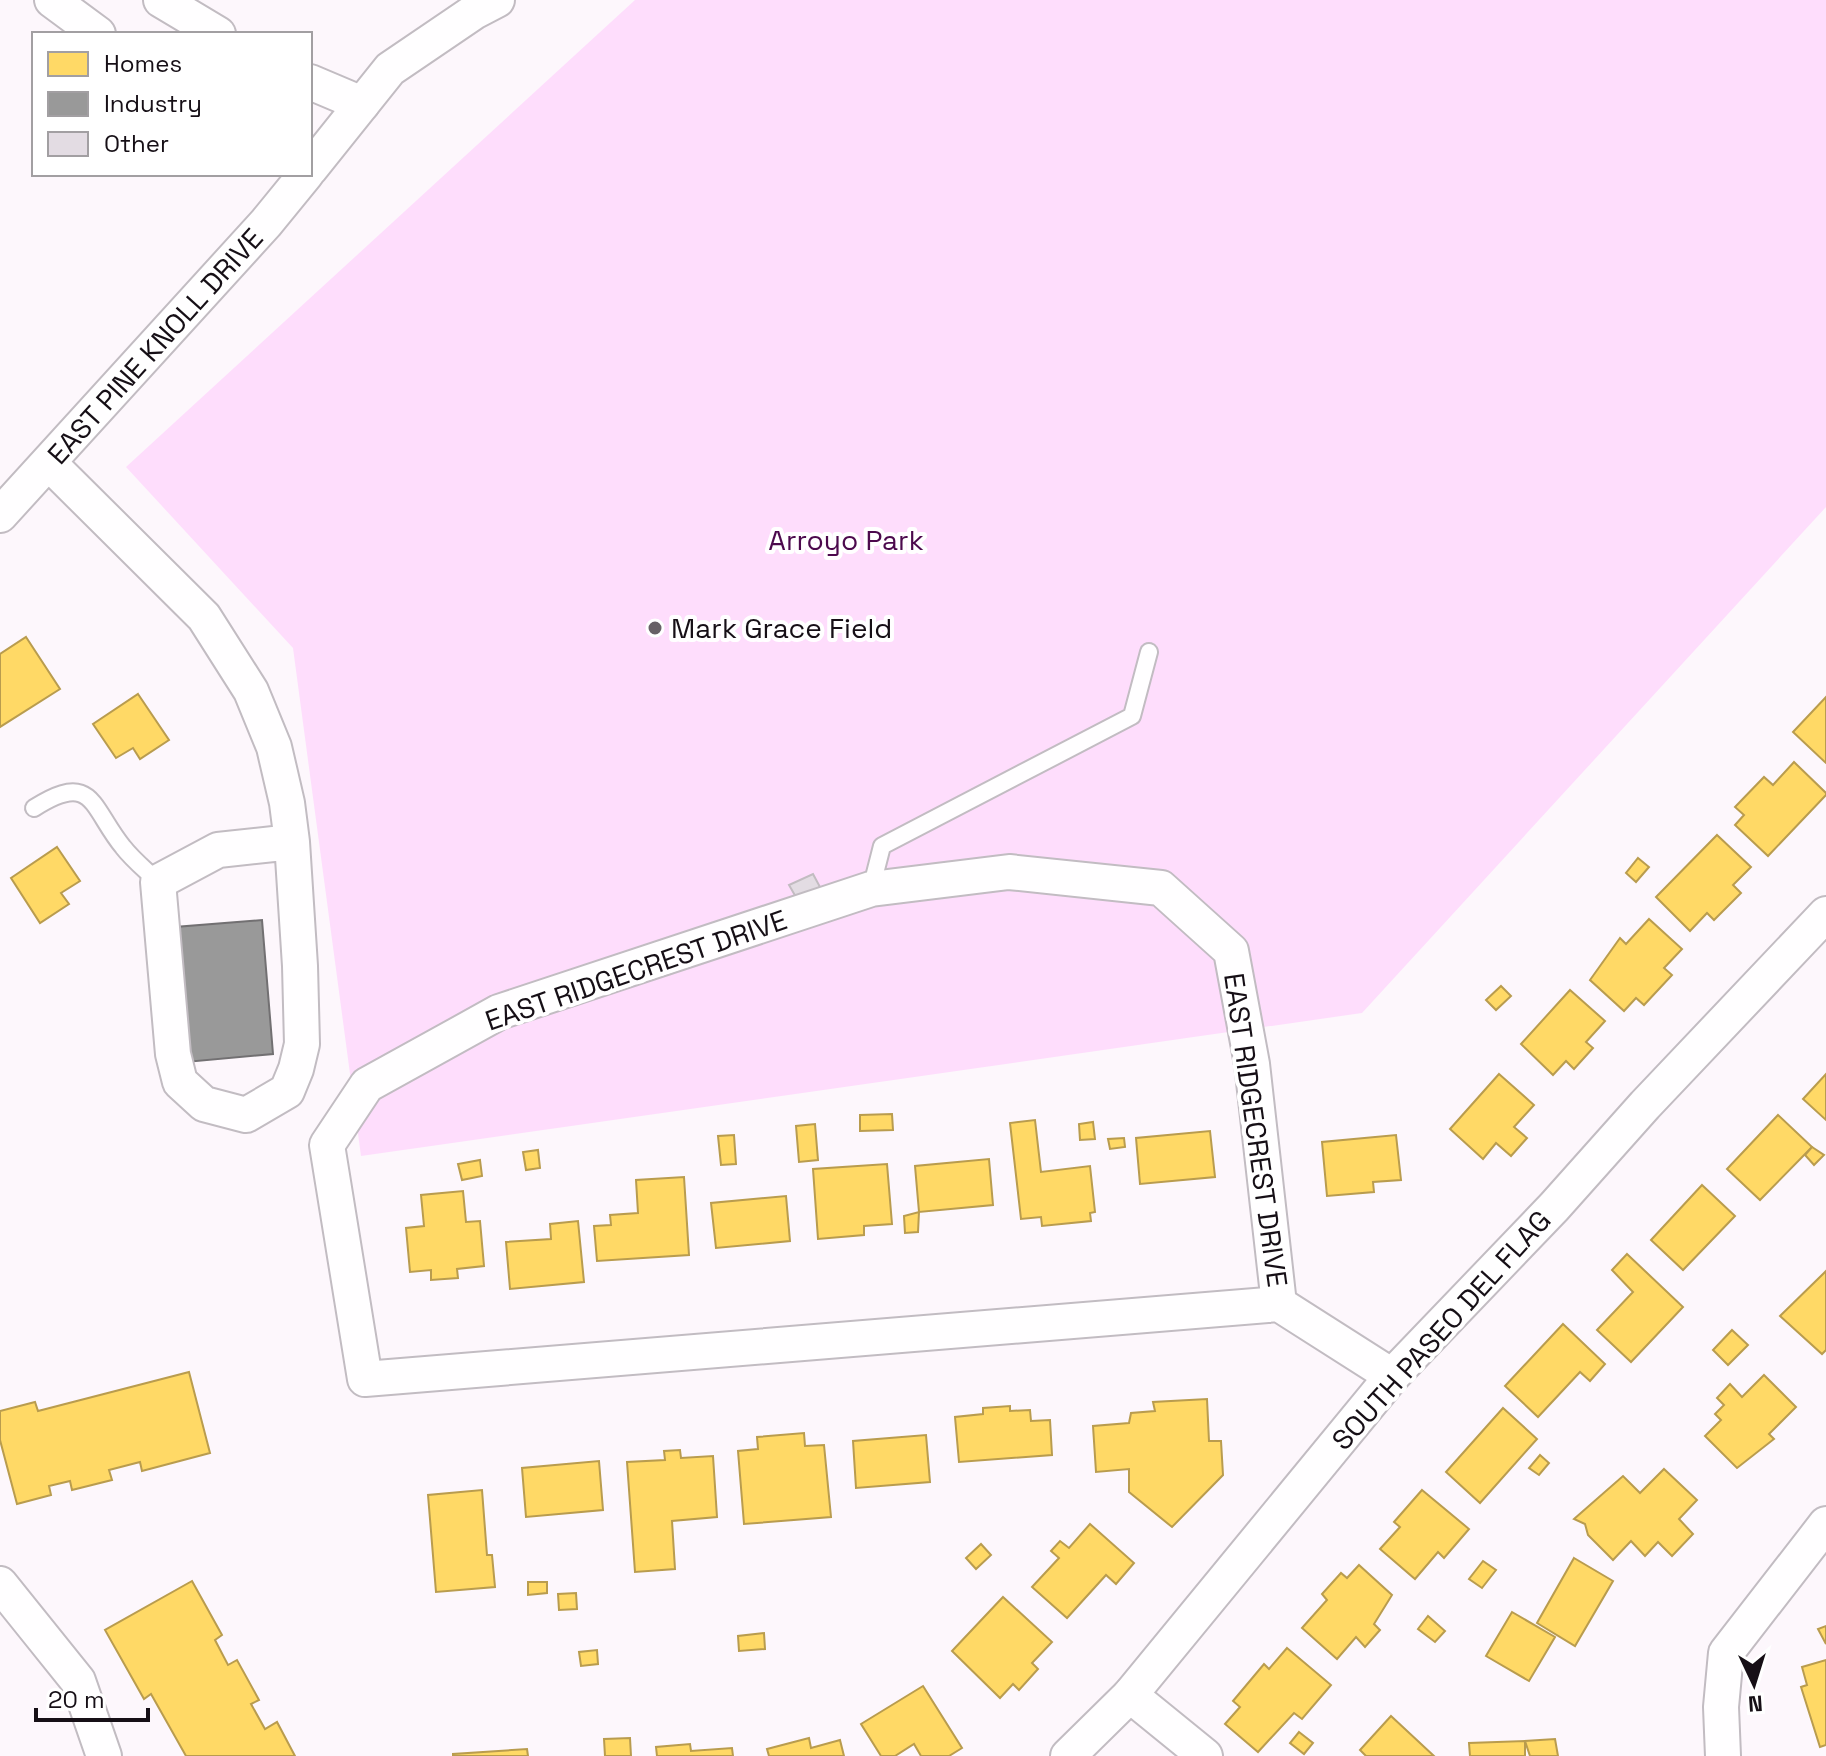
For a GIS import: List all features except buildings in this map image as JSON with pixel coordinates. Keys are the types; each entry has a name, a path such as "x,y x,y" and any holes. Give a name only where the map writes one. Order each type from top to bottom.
{"street":[{"path":"52,0 95,32"},
{"path":"161,0 215,32"},
{"name":"EAST PINE KNOLL DRIVE","path":"313,159 390,69 497,0"},
{"path":"312,83 362,104"},
{"name":"EAST PINE KNOLL DRIVE","path":"0,515 266,223 301,176"},
{"path":"49,463 204,617 251,691 274,747 292,842 302,1044 287,1091 246,1115 204,1104 180,1082 173,1054 158,882 218,850 292,842"},
{"name":"EAST RIDGECREST DRIVE","path":"1279,1304 1252,1064 1231,951 1161,888 1009,872 871,889 499,1012 367,1085 327,1145 365,1379 1279,1304 1392,1376"},
{"name":"SOUTH PASEO DEL FLAG","path":"1068,1756 1130,1695 1392,1376 1826,914"},
{"path":"1723,1756 1721,1707 1726,1653 1826,1524"},
{"path":"2,1588 78,1681 104,1756"},
{"path":"1130,1695 1205,1756"}],"lane":[{"path":"871,889 882,846 1132,716 1149,652"},
{"path":"34,808 64,792 89,798 122,847 158,882"}],"green space":[{"name":"Arroyo Park","path":"635,0 1826,0 1826,507 1362,1013 361,1156 293,648 126,467"}],"place":[{"name":"Mark Grace Field","path":"655,628"}]}
